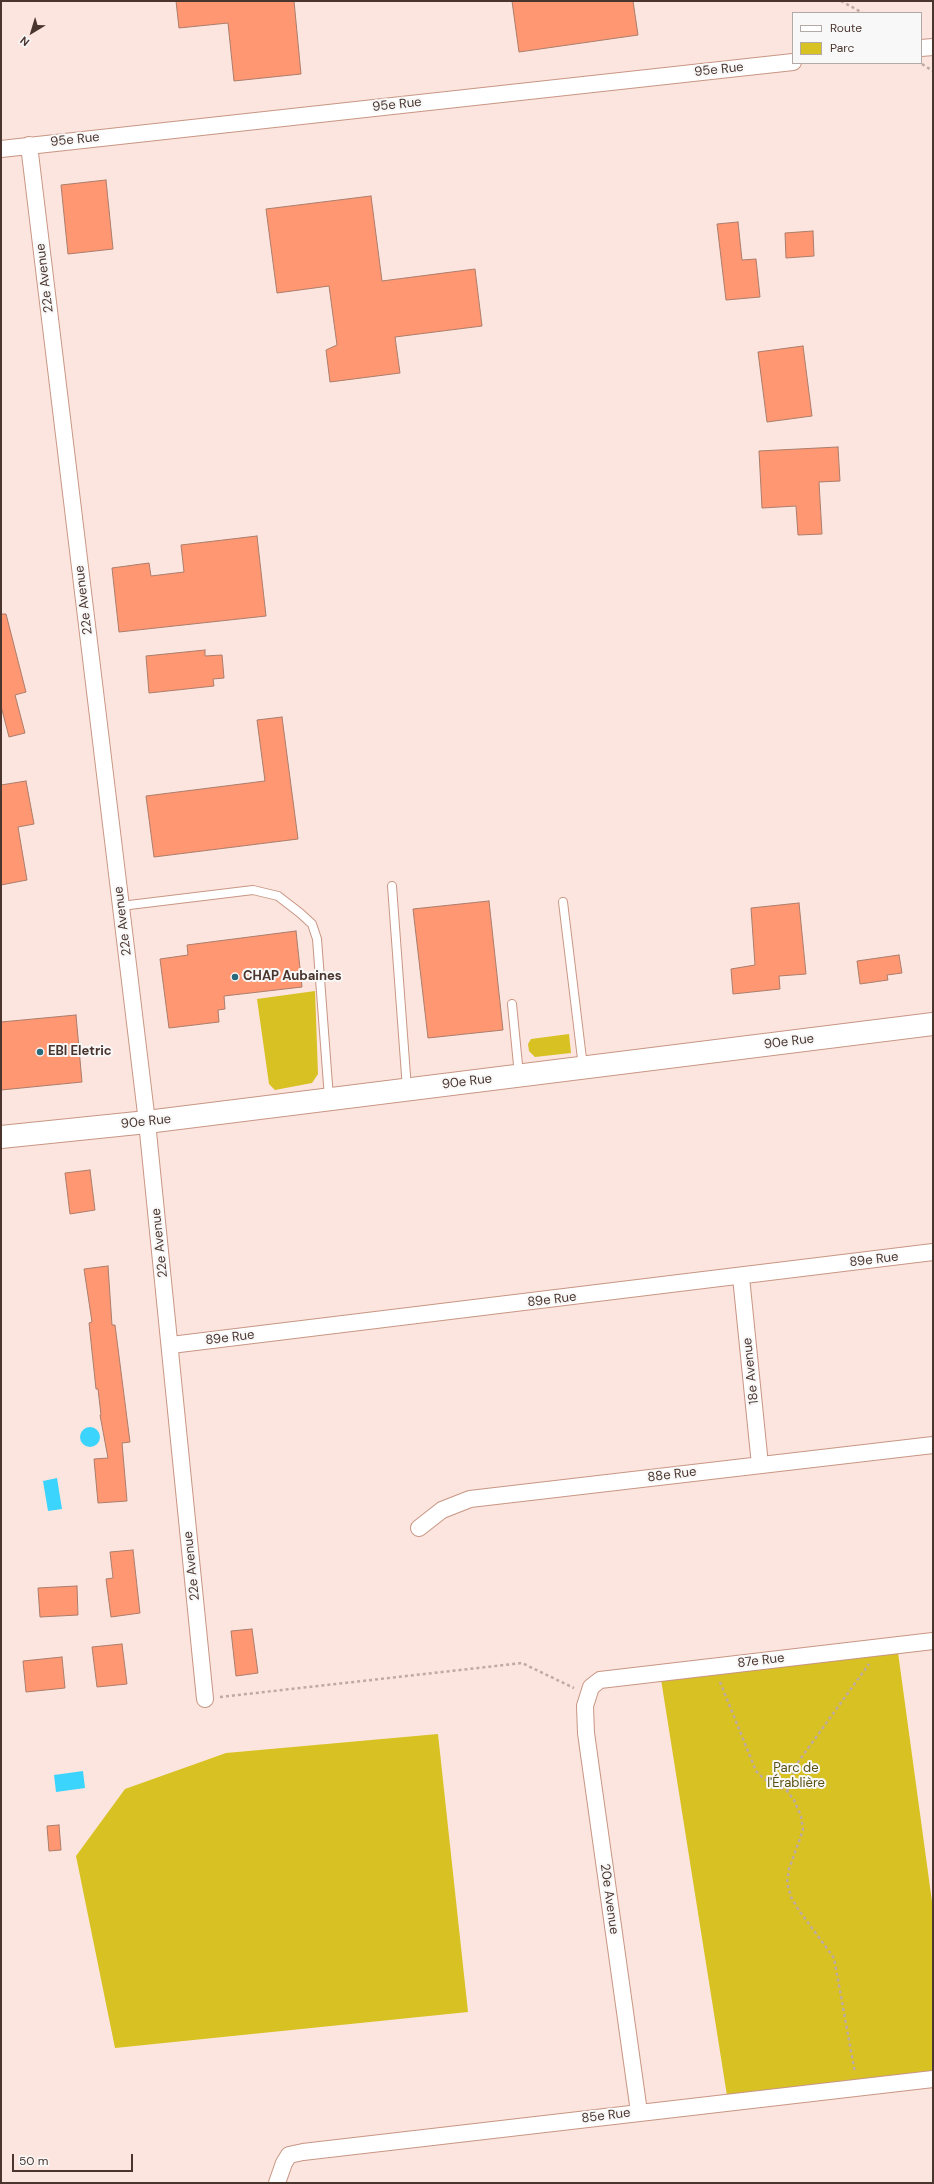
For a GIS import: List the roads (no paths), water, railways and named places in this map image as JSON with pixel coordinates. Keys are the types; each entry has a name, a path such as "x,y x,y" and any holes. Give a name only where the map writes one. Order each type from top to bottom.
{"street":[{"path":"922,48 933,47"},
{"name":"95e Rue","path":"1,149 792,62"},
{"name":"22e Avenue","path":"29,145 147,1122 171,1346 205,1699"},
{"name":"90e Rue","path":"1,1137 147,1122 933,1024"},
{"name":"89e Rue","path":"171,1346 741,1277 933,1252"},
{"name":"18e Avenue","path":"741,1277 760,1465"},
{"name":"88e Rue","path":"419,1528 442,1510 470,1499 933,1445"},
{"name":"87e Rue","path":"590,1691 600,1680 933,1641"},
{"name":"20e Avenue","path":"590,1691 585,1706 586,1733 639,2112"},
{"name":"85e Rue","path":"277,2183 284,2163 289,2156 303,2152 933,2079"}],"lane":[{"path":"392,886 407,1089"},
{"path":"121,906 252,890 278,896 312,924 317,939 329,1099"},
{"path":"563,902 583,1068"},
{"path":"512,1004 519,1076"}],"water":[{"path":"90,1427 97,1430 100,1437 97,1444 90,1447 83,1444 80,1437 83,1430"},
{"path":"57,1478 62,1509 48,1511 43,1481"},
{"path":"83,1771 85,1788 56,1792 54,1775"}],"place":[{"name":"CHAP Aubaines","path":"235,977"},
{"name":"EBI Eletric","path":"40,1052"}],"park label":[{"name":"Parc de l'Érablière","path":"796,1776"}]}
